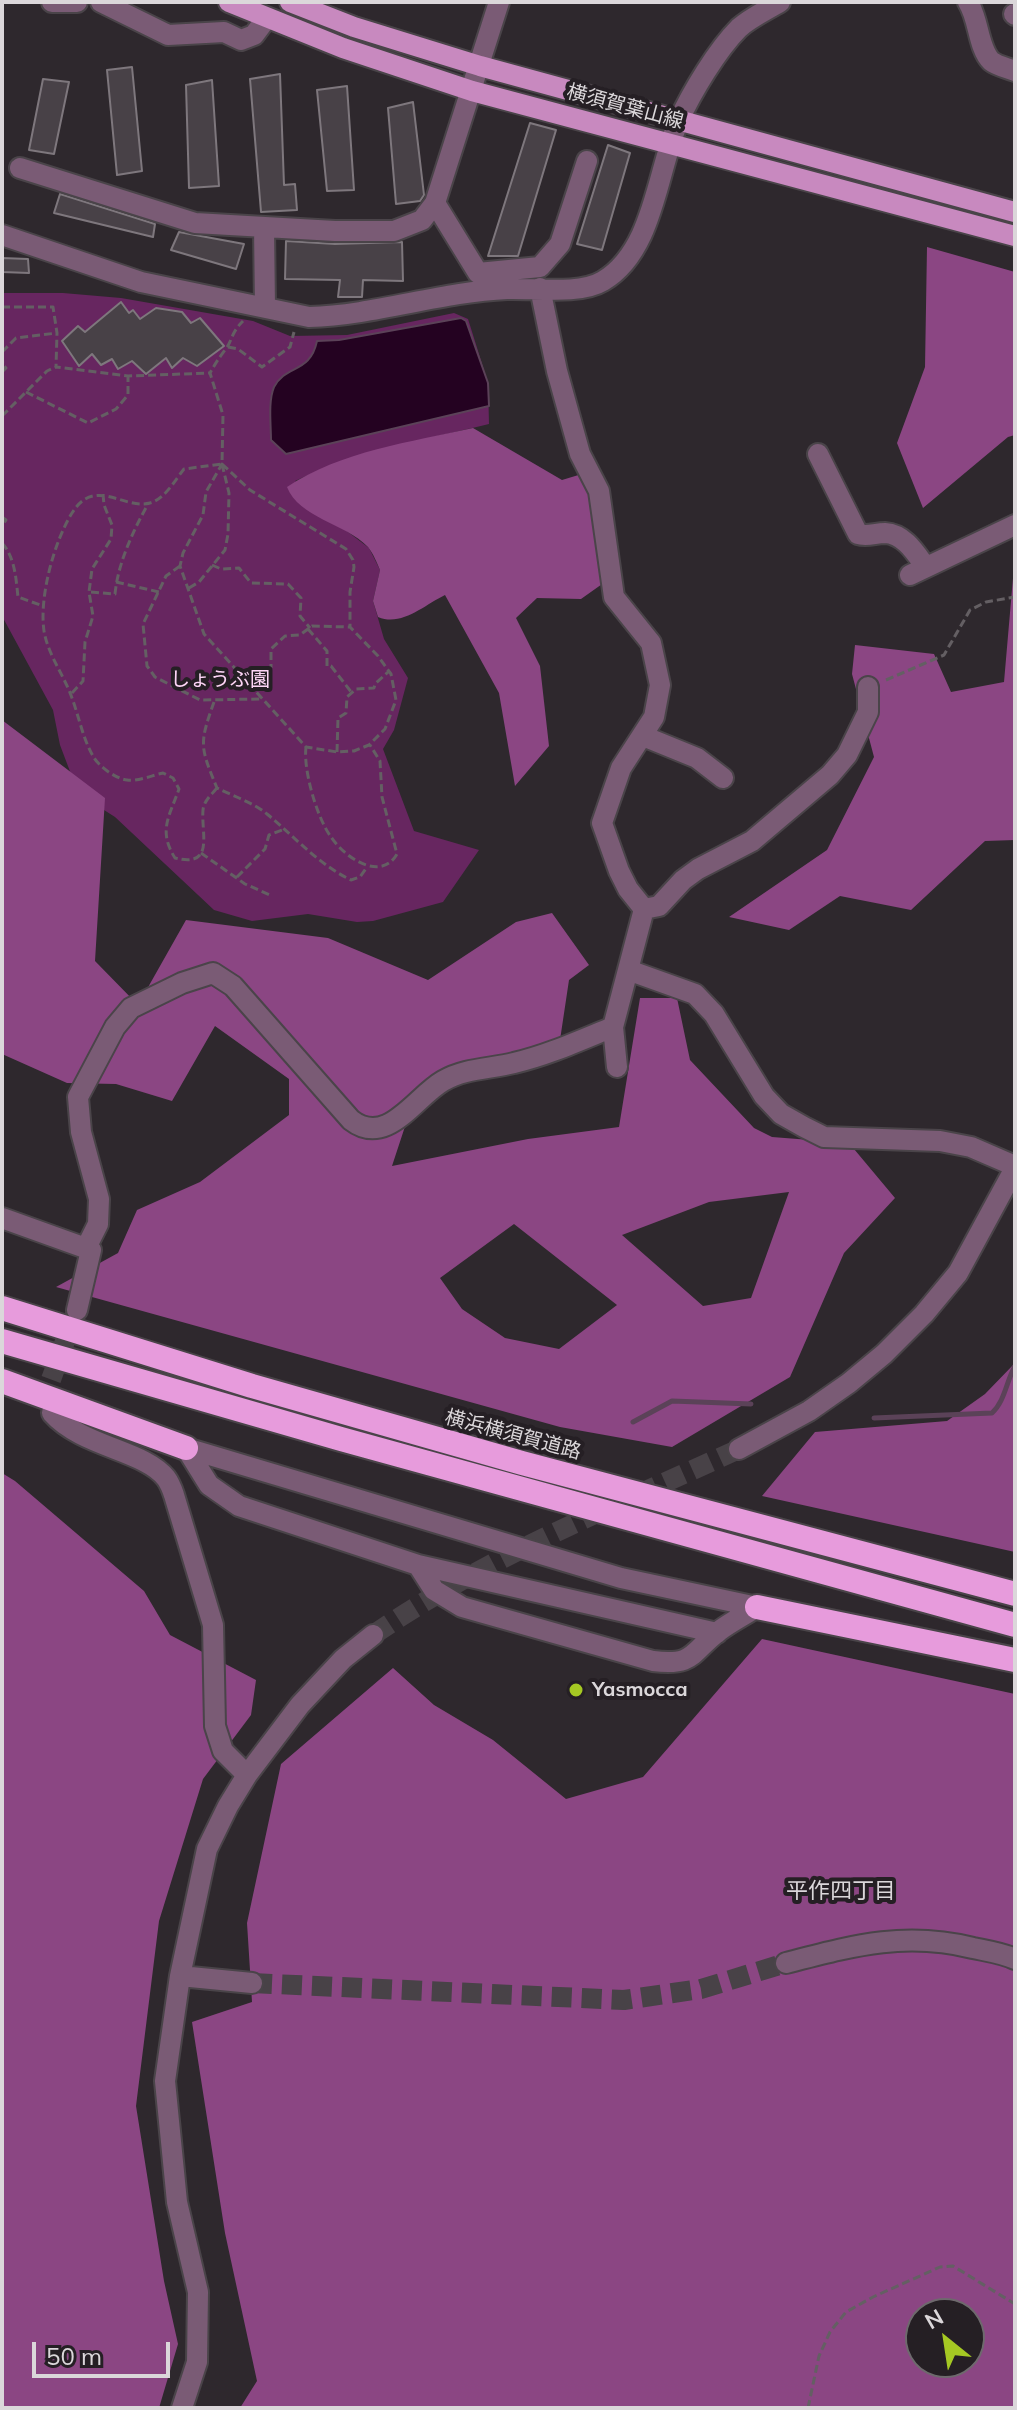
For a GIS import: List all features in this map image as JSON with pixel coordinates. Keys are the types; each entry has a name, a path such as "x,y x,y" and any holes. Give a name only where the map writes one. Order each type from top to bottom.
{"highway":[{"name":"横浜横須賀道路","path":"2,1308 252,1386 522,1463 1015,1594"},
{"path":"2,1341 341,1439 1015,1625"},
{"path":"2,1381 186,1448"},
{"path":"881,1556 1015,1585"},
{"path":"757,1607 1015,1660"}],"main road":[{"name":"横須賀葉山線","path":"229,2 343,48 472,91 1015,236"},
{"name":"横須賀葉山線","path":"290,2 354,27 480,66 1015,212"}],"street":[{"path":"52,2 77,2"},
{"path":"101,2 168,35 224,32 241,40 254,35 266,19"},
{"path":"20,168 195,223 394,231 422,220 435,203 499,2"},
{"path":"2,235 141,282 256,312 337,316 471,291 578,290 601,282 617,270 636,248 679,119 723,49 741,27 780,2"},
{"path":"968,2 976,14 981,42 991,61 1015,71"},
{"path":"435,203 478,273 540,267 560,244 587,161"},
{"path":"256,312 264,227"},
{"path":"540,288 557,371 580,454 599,491 614,597 651,643 660,685 654,717 621,768 602,823 619,871 644,909"},
{"path":"818,454 858,534 888,533 908,542 917,571 1015,525"},
{"path":"644,909 659,906 698,869 752,841 830,775 847,755 868,712 868,687"},
{"path":"643,736 697,758 723,778"},
{"path":"617,1067 613,1027 644,909"},
{"path":"628,970 695,994 714,1014 764,1096 781,1114 804,1127 824,1137 940,1141 971,1147 1015,1167 958,1273 924,1314 849,1383 809,1411 739,1449"},
{"path":"86,1248 98,1224 99,1199 81,1132 78,1097 115,1027 131,1008 198,976 213,973 233,986 351,1120 360,1127 372,1129 387,1126 402,1116 447,1078 466,1071 516,1063 613,1027"},
{"path":"2,1218 91,1250 77,1310"},
{"path":"52,1413 82,1436 152,1465 166,1478 174,1495 213,1625 215,1726 223,1751 247,1775"},
{"path":"186,1448 209,1485 239,1506 418,1565 717,1633"},
{"path":"186,1448 621,1578 757,1607"},
{"path":"418,1565 434,1590 462,1607 653,1661 677,1664 698,1652 717,1633 757,1607"},
{"path":"182,2408 197,2362 198,2292 177,2202 165,2081 180,1976 207,1849 247,1775 300,1705 343,1659 373,1635"},
{"path":"786,1963 862,1943 901,1939 941,1940 1015,1959"},
{"path":"180,1976 252,1983"}],"path":[{"path":"2,307 53,307 57,333 56,367"},
{"path":"189,588 199,582 225,550 228,534 229,493 222,464 223,415 210,373 228,347 231,333 256,312"},
{"path":"228,347 238,349 262,367 290,347 295,328"},
{"path":"2,372 6,368 2,354 16,338 57,333"},
{"path":"3,414 47,371 56,367 128,376 210,373"},
{"path":"26,392 88,423 116,409 128,395 128,376"},
{"path":"89,592 115,594 116,582 136,526 148,504 159,499 184,469 222,464"},
{"path":"222,464 250,490 346,549 353,560 350,627 389,671 396,700 385,729 369,745 354,751 337,752 306,747 204,634 180,566 183,553 203,515 206,492 222,464"},
{"path":"148,504 103,494 85,499 73,512 47,583 44,630 93,756 103,768 127,781 163,773 173,778 179,789 164,832 166,845 175,858 188,861 201,853 205,843 203,808 217,788"},
{"path":"71,695 83,681 85,642 93,616 89,592 92,569 111,539 112,525 103,494"},
{"path":"2,517 6,520 2,526"},
{"path":"2,543 8,549 15,569 18,597 44,606"},
{"path":"212,565 221,569 239,568 251,583 288,584 301,598 300,616 327,651 327,666 331,666 352,693"},
{"path":"180,566 166,576 143,624 147,666 155,677 200,700 262,699"},
{"path":"116,582 159,592"},
{"path":"868,687 944,655 963,619 977,605 1015,597"},
{"path":"249,686 271,667 271,649 285,636 300,635 309,629 350,627"},
{"path":"337,752 338,718 346,713 347,697 356,689 374,688 389,671"},
{"path":"214,702 204,728 202,753 217,788 265,812 334,872 351,880 360,877 367,866"},
{"path":"306,747 304,762 330,837 367,866 379,868 391,864 397,854 382,797 380,761 369,745"},
{"path":"237,877 265,849 269,835 284,830"},
{"path":"201,853 245,884 270,895"},
{"path":"808,2408 815,2368 830,2332 846,2312 873,2297 932,2271 953,2266 1015,2304"}],"green space":[{"name":"しょうぶ園","path":"2,293 63,293 121,298 253,321 290,336 347,335 454,313 468,319 488,383 489,424 366,454 295,481 369,548 380,570 373,601 384,639 408,678 394,730 383,749 414,831 479,850 443,902 373,921 357,922 308,914 252,921 214,910 115,817 93,803 74,782 60,745 53,710 2,616"}],"shaded area":[{"path":"927,247 1015,272 1015,435 1008,437 923,508 897,443 925,367"},
{"path":"461,318 466,321 488,383 489,406 286,454 271,440 270,406 274,387 285,375 309,359 317,341 339,340"},
{"path":"473,428 562,480 595,470 605,582 581,599 537,598 516,618 540,666 549,746 515,786 499,693 445,595 404,617 378,617 373,601 380,570 370,549 301,506 287,487 353,456"},
{"path":"1015,555 1015,840 985,841 911,910 840,896 789,930 729,917 827,850 874,757 852,674 855,645 934,654 951,692 1004,682"},
{"path":"2,720 105,798 95,961 138,1005 186,920 328,938 428,980 516,922 552,913 589,965 569,980 557,1060 417,1090 392,1166 528,1139 619,1127 640,998 677,998 690,1060 754,1128 772,1137 849,1143 895,1198 844,1253 790,1377 672,1447 560,1427 56,1287 118,1253 137,1210 200,1182 289,1115 289,1079 215,1026 172,1101 116,1084 67,1083 2,1054","holes":["789,1192 751,1298 703,1306 622,1235 709,1202","514,1224 617,1305 559,1349 505,1338 462,1309 440,1278"]},
{"path":"1015,1363 1015,1552 762,1496 815,1432 947,1421 985,1394"},
{"path":"2,1473 144,1591 170,1635 256,1680 251,1715 203,1779 159,1921 136,2106 164,2281 178,2344 159,2408 2,2408"},
{"path":"762,1639 1015,1694 1015,2408 240,2408 257,2381 225,2233 192,2022 252,2002 247,1923 281,1764 393,1668 434,1705 493,1740 566,1799 643,1777"}],"building":[{"path":"132,67 142,171 117,175 107,70"},
{"path":"280,74 284,185 295,184 297,210 261,212 250,79"},
{"path":"43,79 69,82 54,154 29,150"},
{"path":"212,80 219,186 189,188 186,85"},
{"path":"347,86 354,190 327,191 317,90"},
{"path":"413,102 424,195 420,201 396,204 388,108"},
{"path":"530,123 556,130 518,256 488,256"},
{"path":"608,145 630,153 602,250 577,244"},
{"path":"60,194 155,224 153,237 54,213"},
{"path":"179,232 244,244 236,269 171,250"},
{"path":"286,241 335,244 402,242 403,281 363,280 362,297 338,297 340,280 285,279"},
{"path":"2,258 28,259 29,273 2,272"},
{"path":"121,302 129,313 133,310 140,319 156,308 182,312 191,323 200,318 224,346 197,366 183,358 172,368 166,358 146,374 132,361 118,369 112,359 101,365 92,354 79,366 62,341 78,326 85,332"}],"waterway":[{"path":"874,1418 992,1413 1000,1403 1015,1366"},
{"path":"633,1422 672,1401 751,1404"}],"tunnel":[{"path":"51,1409 49,1385 75,1314"},
{"path":"373,1635 460,1581 506,1557 739,1449"},
{"path":"252,1983 624,2000 701,1989 786,1963"}],"place":[{"name":"Yasmocca","path":"576,1690"}],"district":[{"name":"平作四丁目","path":"841,1891"}]}
